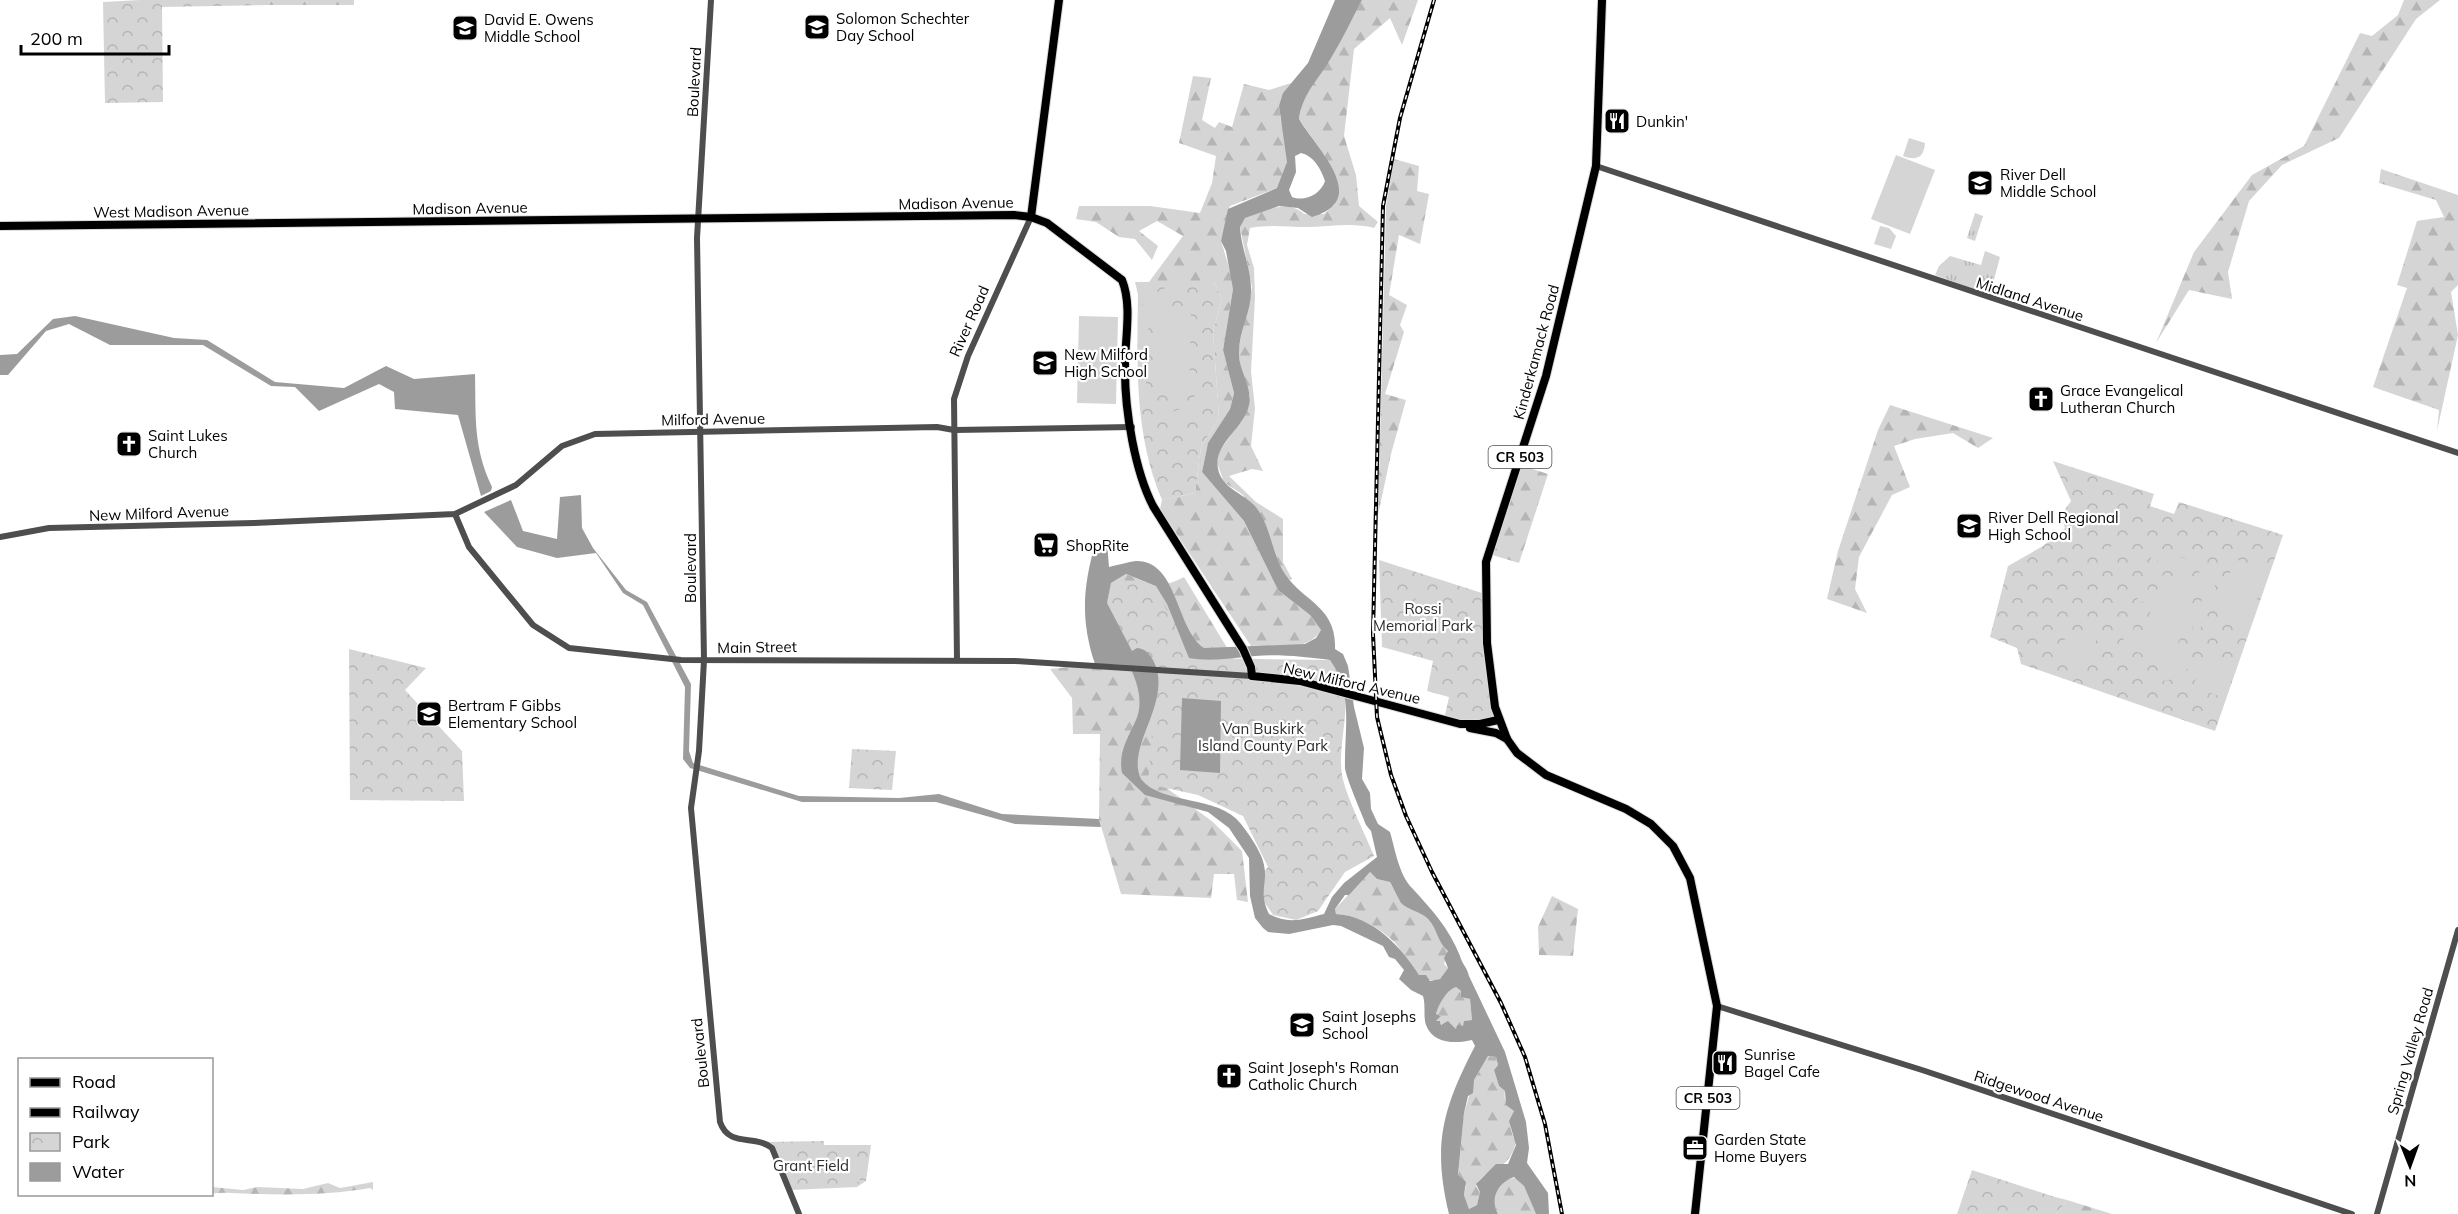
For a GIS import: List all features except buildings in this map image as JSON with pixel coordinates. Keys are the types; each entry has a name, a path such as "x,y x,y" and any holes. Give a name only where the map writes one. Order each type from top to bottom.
{"main road":[{"name":"River Road","path":"1031,217 1059,0"},
{"name":"Kinderkamack Road","path":"1602,0 1596,166 1546,376 1486,562 1487,643 1498,720 1507,739 1519,755 1535,769 1640,816 1673,846 1692,886 1717,1005 1695,1214"},
{"name":"Madison Avenue","path":"342,223 1031,217 1047,223 1122,280 1126,302 1125,387 1148,496 1242,646 1252,676"},
{"name":"West Madison Avenue","path":"0,226 342,223"},
{"name":"New Milford Avenue","path":"1252,676 1300,681 1455,723 1480,724 1498,720"},
{"path":"1455,723 1507,739"}],"street":[{"name":"Boulevard","path":"711,0 698,219 704,660 698,762 691,808 695,870 720,1122 725,1133 736,1139 764,1142 772,1148 799,1214"},
{"name":"Midland Avenue","path":"1596,166 2458,453"},
{"name":"River Road","path":"957,660 954,399 960,374 1031,217"},
{"name":"Milford Avenue","path":"319,521 455,514 516,485 552,452 584,436 611,433 937,427 954,430 1132,427"},
{"name":"Main Street","path":"455,514 470,547 539,631 569,648 681,660 957,660 1056,662 1125,667"},
{"name":"New Milford Avenue","path":"0,537 49,528 319,521"},
{"name":"New Milford Avenue","path":"1125,667 1252,676"},
{"name":"Spring Valley Road","path":"2377,1214 2458,930"},
{"name":"Ridgewood Avenue","path":"1717,1005 1964,1084 2352,1214"}],"green space":[{"path":"269,0 354,0 354,5 269,5"},
{"path":"269,0 269,5 162,7 163,102 105,103 103,2"},
{"path":"1362,0 1418,0 1402,45 1390,18 1354,49 1344,136 1356,175 1359,206 1378,222 1374,228 1349,225 1250,228 1247,245 1254,268 1255,298 1251,372 1255,408 1251,446 1263,471 1252,469 1229,476 1256,502 1283,519 1283,562 1292,579 1288,580 1243,495 1224,482 1217,463 1219,452 1245,415 1250,396 1242,374 1238,351 1252,287 1240,227 1244,218 1275,208 1290,207 1304,214 1324,214 1335,204 1325,156 1299,119 1301,105 1307,93 1332,56"},
{"path":"2404,0 2440,0 2416,19 2339,138 2282,165 2249,201 2228,272 2232,299 2189,290 2156,343 2194,252 2252,175 2304,146 2360,33 2372,36 2398,15"},
{"path":"1193,76 1211,78 1202,120 1215,128 1219,122 1232,127 1244,84 1269,90 1291,83 1280,104 1287,150 1282,178 1277,188 1230,206 1221,241 1232,277 1233,289 1223,350 1234,393 1230,409 1208,443 1202,472 1244,521 1278,590 1310,615 1321,630 1315,637 1299,645 1251,646 1160,509 1162,500 1195,493 1201,447 1219,418 1213,332 1222,299 1214,282 1149,282 1183,236 1157,221 1139,231 1158,246 1152,260 1135,239 1119,237 1096,222 1076,219 1079,206 1150,206 1200,213 1212,183 1216,156 1179,143"},
{"path":"1909,138 1925,143 1923,152 1918,157 1903,156"},
{"path":"1896,155 1935,170 1910,234 1871,219"},
{"path":"1394,159 1419,166 1417,191 1429,194 1420,244 1399,235 1389,295 1407,305 1400,325 1404,332 1385,394 1406,400 1378,515 1386,206"},
{"path":"2381,169 2458,195 2458,285 2451,292 2458,335 2437,431 2439,410 2373,387 2407,288 2397,285 2417,221 2444,217 2436,200 2379,183"},
{"path":"1975,213 1983,216 1975,241 1967,238"},
{"path":"1880,226 1889,228 1896,236 1891,249 1874,244"},
{"path":"1985,251 2000,257 1990,295 1935,275 1939,266 1950,256 1981,265"},
{"path":"1135,282 1214,282 1222,299 1213,332 1219,418 1201,447 1195,493 1162,500 1146,450 1142,424 1137,346 1138,294"},
{"path":"1165,288 1179,289 1194,299 1202,317 1201,410 1193,410 1176,418 1158,415 1148,407 1141,395 1143,296 1151,296","holes":["1175,293 1189,300 1196,311 1198,354 1194,398 1187,407 1171,412 1155,406 1146,390 1149,310 1160,296"]},
{"path":"1154,312 1191,313 1189,395 1153,394"},
{"path":"1079,316 1118,317 1116,404 1077,403"},
{"path":"1890,405 1993,438 1978,448 1953,433 1915,439 1894,446 1910,487 1892,495 1859,557 1855,589 1867,613 1827,599 1838,551 1878,430"},
{"path":"2053,461 2154,494 2150,506 2174,514 2179,502 2283,535 2215,731 2021,664 2017,648 1990,637 2008,566 2043,546 2065,528 2061,515 2071,501"},
{"path":"1517,464 1548,474 1519,563 1489,554"},
{"path":"2124,534 2134,538 2128,556 2110,551 2113,539"},
{"path":"2153,553 2159,555 2157,563 2173,558 2195,562 2206,573 2210,581 2214,572 2219,573 2181,686 2175,684 2178,676 2162,681 2147,679 2134,671 2124,658 2121,666 2115,664","holes":["2172,563 2187,564 2197,569 2202,577 2203,587 2187,650 2181,663 2172,671 2167,674 2152,675 2142,670 2132,656 2130,645 2133,629 2153,577 2164,566"]},
{"path":"2235,559 2267,571 2249,622 2216,611"},
{"name":"Rossi Memorial Park","path":"1379,560 1485,594 1498,720 1487,723 1444,720 1449,697 1427,691 1433,661 1382,647"},
{"path":"1126,574 1155,584 1168,583 1184,577 1243,674 1168,789 1213,822 1242,851 1248,902 1237,900 1234,874 1214,874 1211,898 1121,894 1099,819 1100,734 1073,734 1072,698 1050,669 1095,664 1111,583"},
{"path":"2163,575 2198,586 2171,663 2137,652"},
{"name":"Van Buskirk Island County Park","path":"1111,583 1155,586 1190,658 1330,660 1339,672 1344,686 1345,700 1342,775 1351,804 1374,856 1345,872 1318,911 1296,920 1273,915 1257,891 1261,875 1268,867 1243,816 1198,795 1148,784 1156,681 1132,652 1107,603"},
{"path":"1434,592 1440,594 1438,616 1423,616 1415,607 1416,594"},
{"path":"2080,631 2097,638 2088,665 2061,657 2064,640"},
{"path":"349,649 426,668 405,690 462,751 464,801 350,800"},
{"path":"2204,655 2237,666 2225,698 2193,687"},
{"path":"852,749 896,751 892,790 849,788"},
{"path":"1370,872 1377,879 1390,882 1397,894 1427,918 1433,926 1448,951 1444,964 1448,968 1440,979 1431,980 1418,974 1387,935 1366,922 1336,914 1335,909"},
{"path":"1552,896 1578,909 1573,956 1539,955 1538,927"},
{"path":"1456,987 1461,991 1463,997 1470,999 1472,1020 1465,1021 1463,1026 1457,1024 1459,1027 1456,1029 1449,1022 1442,1025 1440,1021 1436,1021 1441,1016 1436,1014 1440,1002 1452,988"},
{"path":"1488,1056 1496,1057 1498,1065 1494,1070 1499,1086 1505,1091 1505,1100 1514,1111 1511,1127 1516,1142 1508,1160 1486,1174 1476,1186 1480,1192 1477,1205 1469,1209 1464,1195 1466,1186 1458,1176 1464,1113 1474,1080"},
{"name":"Grant Field","path":"824,1141 824,1145 871,1145 866,1181 857,1187 790,1190 778,1157 763,1142"},
{"path":"796,1159 814,1161 812,1169 799,1177 797,1166 794,1163"},
{"path":"848,1162 859,1164 860,1182 844,1181 841,1169"},
{"path":"1972,1170 2067,1200 2056,1214 1957,1214"},
{"path":"1516,1178 1524,1186 1536,1214 1498,1214 1495,1202 1497,1190 1504,1181"},
{"path":"373,1182 373,1190 370,1188 301,1194 213,1194 213,1187 243,1190 257,1187 303,1189 328,1183 340,1188"},
{"path":"2067,1200 2112,1214 2056,1214"}],"water":[{"path":"1335,0 1362,0 1335,51 1307,94 1299,119 1334,172 1339,186 1338,199 1329,209 1312,217 1298,208 1279,206 1245,218 1240,227 1251,297 1241,336 1239,359 1250,398 1245,415 1222,448 1218,457 1218,466 1224,482 1251,502 1260,513 1278,561 1289,580 1324,612 1330,622 1335,649 1343,654 1348,666 1354,707 1364,748 1362,779 1370,793 1371,809 1378,824 1390,832 1398,861 1408,883 1433,912 1456,946 1505,1052 1526,1122 1529,1148 1527,1163 1548,1193 1549,1214 1536,1214 1524,1186 1514,1177 1499,1187 1495,1197 1498,1214 1449,1214 1441,1167 1441,1146 1448,1108 1475,1046 1472,1040 1446,1041 1439,1039 1429,1031 1425,1022 1423,996 1411,990 1399,979 1404,970 1395,959 1389,957 1383,946 1341,926 1333,925 1289,934 1268,932 1263,928 1255,918 1250,896 1249,858 1229,828 1208,812 1145,795 1122,773 1121,758 1138,713 1137,685 1129,665 1095,664 1090,648 1085,602 1088,573 1096,541 1107,543 1109,567 1136,561 1150,564 1160,572 1169,583 1187,627 1204,648 1305,644 1316,638 1321,630 1310,615 1278,590 1244,521 1202,472 1208,443 1230,409 1234,393 1223,350 1233,289 1226,251 1221,241 1228,209 1277,188 1287,162 1279,106 1283,93 1308,63","holes":["1301,153 1310,157 1319,168 1325,181 1320,190 1307,198 1292,197 1289,190 1296,172 1295,156","1126,574 1156,586 1167,604 1189,658 1214,660 1273,655 1330,660 1337,673 1345,699 1346,773 1366,825 1371,831 1377,857 1344,883 1332,897 1324,914 1289,920 1269,914 1264,899 1263,860 1241,824 1219,808 1162,793 1141,779 1138,766 1139,752 1158,693 1158,677 1154,662 1147,652 1137,648 1132,651 1107,603 1111,583","1370,872 1377,879 1390,882 1401,903 1425,916 1448,951 1444,958 1448,968 1440,979 1430,981 1426,975 1419,975 1395,944 1374,927 1362,920 1336,914 1335,909 1345,895 1349,895","1456,987 1461,991 1461,997 1470,999 1472,1020 1464,1021 1463,1026 1458,1024 1456,1029 1448,1021 1441,1025 1440,1021 1436,1021 1441,1016 1436,1014 1439,1007 1449,991","1488,1056 1496,1057 1498,1065 1494,1070 1499,1086 1505,1091 1506,1105 1514,1111 1509,1121 1516,1145 1508,1164 1496,1164 1476,1184 1480,1192 1477,1205 1469,1209 1464,1195 1466,1182 1458,1175 1464,1113 1468,1096 1473,1093 1474,1080"]},
{"path":"75,316 174,338 207,340 275,382 344,388 386,366 414,379 475,374 479,445 481,459 492,487 491,491 481,496 458,415 395,409 394,392 379,384 319,411 295,387 271,386 203,345 110,345 69,324 46,331 8,375 0,375 0,355 17,354 53,319"},
{"path":"581,495 582,528 593,548 626,590 647,602 691,684 689,751 693,763 799,796 899,798 939,794 1002,814 1099,819 1101,827 1015,824 936,802 802,802 690,768 683,759 685,687 643,605 623,593 596,553 557,558 517,547 484,512 511,500 523,531 557,539 560,497"},
{"path":"1182,698 1221,701 1220,773 1180,770"}],"railway":[{"path":"1434,0 1400,118 1383,206 1373,634 1377,717 1391,775 1406,816 1432,872 1501,1003 1525,1057 1545,1124 1562,1214"}],"place":[{"name":"Solomon Schechter Day School","path":"817,27"},
{"name":"David E. Owens Middle School","path":"465,28"},
{"name":"Dunkin'","path":"1617,121"},
{"name":"River Dell Middle School","path":"1980,183"},
{"name":"New Milford High School","path":"1045,363"},
{"name":"Grace Evangelical Lutheran Church","path":"2041,399"},
{"name":"Saint Lukes Church","path":"129,444"},
{"name":"River Dell Regional High School","path":"1969,526"},
{"name":"ShopRite","path":"1046,545"},
{"name":"Bertram F Gibbs Elementary School","path":"429,714"},
{"name":"Saint Josephs School","path":"1302,1025"},
{"name":"Sunrise Bagel Cafe","path":"1725,1063"},
{"name":"Saint Joseph's Roman Catholic Church","path":"1229,1076"},
{"name":"Garden State Home Buyers","path":"1695,1148"}]}
